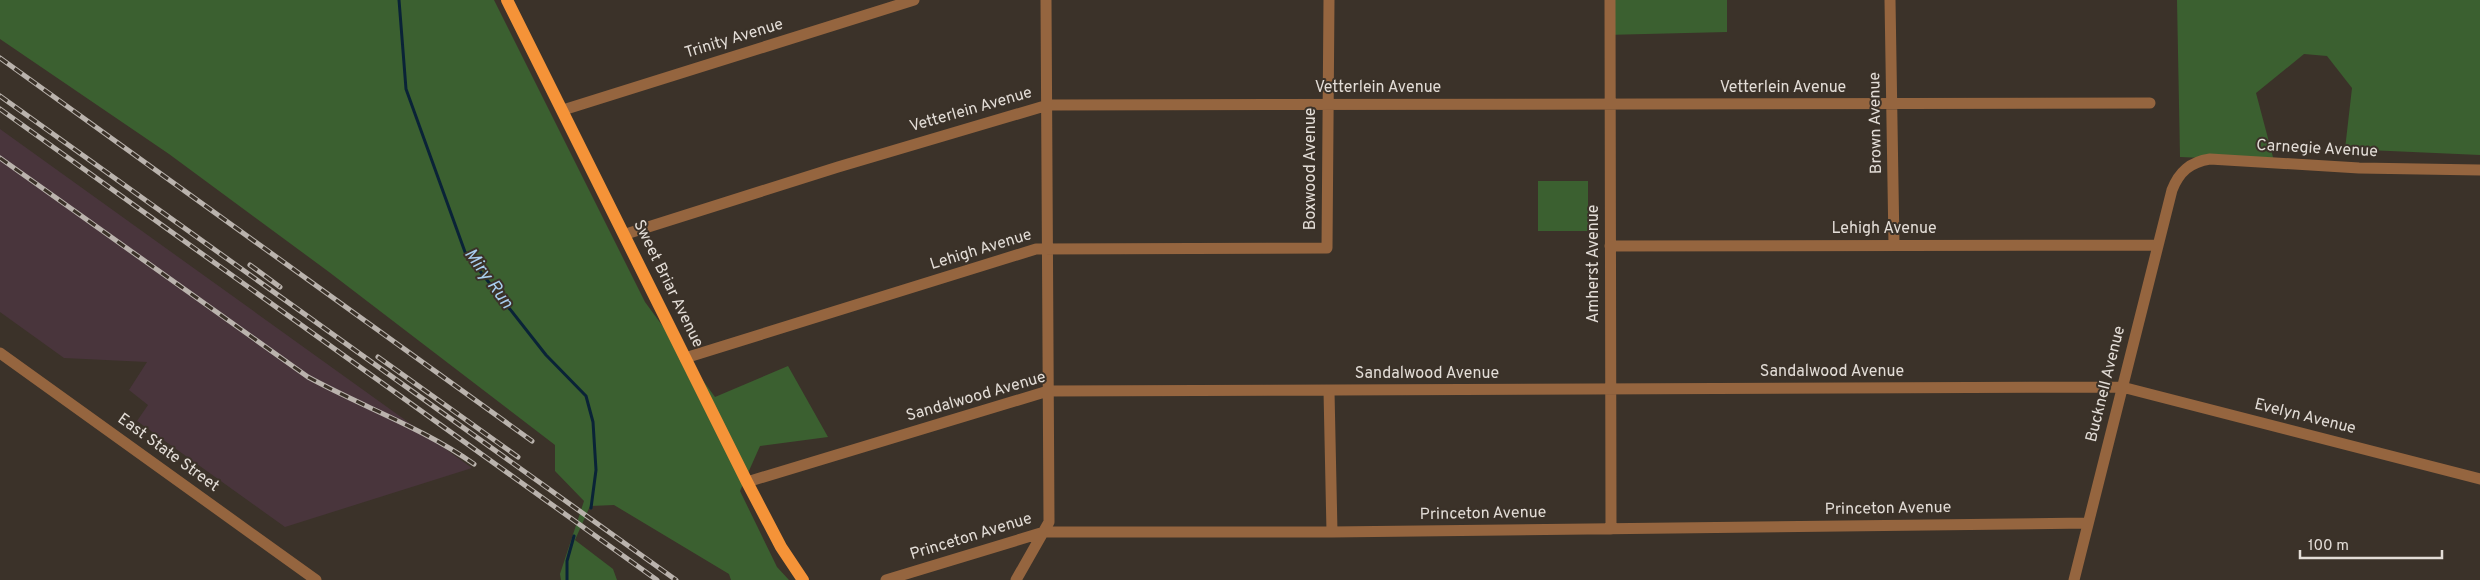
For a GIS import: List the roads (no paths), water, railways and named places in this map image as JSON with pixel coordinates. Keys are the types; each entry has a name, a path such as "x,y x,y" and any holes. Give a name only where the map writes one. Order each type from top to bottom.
{"main road":[{"name":"Sweet Briar Avenue","path":"508,0 626,234 746,482 781,547 803,580"}],"street":[{"name":"Trinity Avenue","path":"563,110 914,0"},
{"path":"1016,580 1049,522 1046,0"},
{"name":"Boxwood Avenue","path":"1327,248 1329,0"},
{"name":"Amherst Avenue","path":"1610,0 1611,529"},
{"name":"Brown Avenue","path":"1890,0 1894,245"},
{"name":"Vetterlein Avenue","path":"626,234 838,167 1048,104 1610,105 2150,103"},
{"name":"Carnegie Avenue","path":"2170,195 2176,180 2183,171 2200,161 2210,159 2360,168 2480,170"},
{"name":"Bucknell Avenue","path":"2074,580 2170,195"},
{"name":"Lehigh Avenue","path":"1610,246 2158,245"},
{"name":"Lehigh Avenue","path":"685,358 1036,248 1327,248"},
{"name":"East State Street","path":"0,353 316,580"},
{"name":"Sandalwood Avenue","path":"746,482 1048,391 2122,386"},
{"name":"Evelyn Avenue","path":"2122,386 2480,478"},
{"path":"1329,391 1332,532"},
{"name":"Princeton Avenue","path":"886,580 1044,532 1332,532 2088,523"}],"waterway":[{"name":"Miry Run","path":"399,0 406,89 465,252 546,355 586,396 593,422 596,470 591,508"},
{"name":"Miry Run","path":"567,580 567,561 574,536"}],"railway":[{"path":"0,58 532,441"},
{"path":"0,96 676,580"},
{"path":"0,109 657,580"},
{"path":"0,158 308,377 434,439 474,464"},
{"path":"250,265 280,287"},
{"path":"378,357 518,457"}]}
